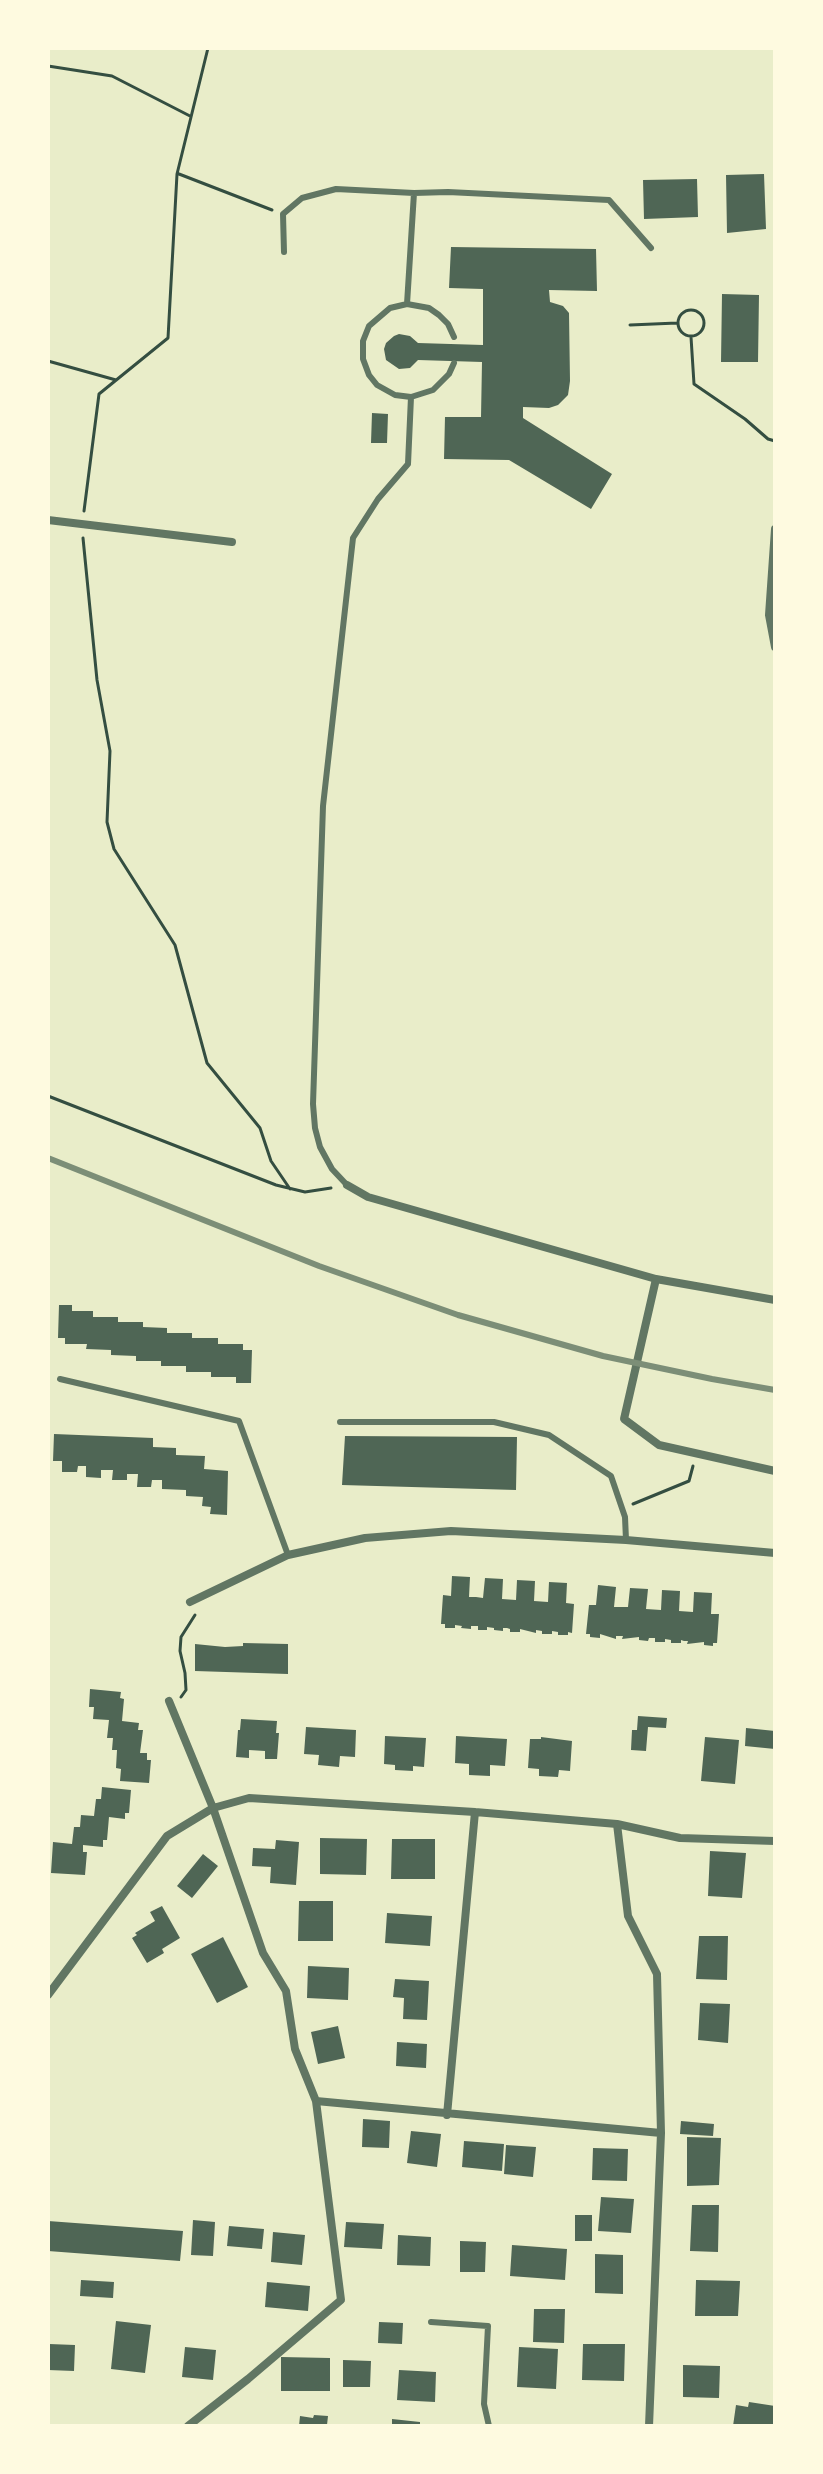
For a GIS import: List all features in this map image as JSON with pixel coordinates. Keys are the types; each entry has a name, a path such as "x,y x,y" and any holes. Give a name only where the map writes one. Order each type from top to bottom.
{"street":[{"path":"48,520 232,542"},
{"path":"775,529 769,615 775,647"},
{"path":"347,1185 368,1197 656,1279 775,1300"},
{"path":"656,1279 624,1419 659,1445 775,1471"},
{"path":"193,1601 288,1555 365,1538 451,1531 626,1540 775,1553"},
{"path":"169,1701 213,1808 263,1953 286,1991 295,2049 316,2101 341,2300 188,2426"},
{"path":"48,1995 167,1836 213,1808 249,1798 617,1824 680,1838 775,1841"},
{"path":"447,2115 475,1812"},
{"path":"617,1824 628,1916 657,1974 661,2133 649,2426"},
{"path":"316,2101 661,2133"}],"lane":[{"path":"284,252 283,214 302,198 336,189 609,200 651,248"},
{"path":"407,304 414,193"},
{"path":"454,337 439,315 429,308 407,304 390,308 369,326 363,341 363,359 369,375 377,385 395,395 411,397 433,390 449,374 454,363"},
{"path":"347,1185 332,1169 320,1147 314,1116 323,806 353,538 378,499 408,464 411,397"},
{"path":"60,1379 239,1421 288,1555"},
{"path":"340,1422 494,1422 549,1435 611,1476 625,1517 626,1540"},
{"path":"431,2322 488,2326 484,2404 489,2426"}],"path":[{"path":"208,48 177,174 168,338 99,394 82,525 97,680 110,751 107,822 114,849 175,945 207,1063 260,1128 271,1161 290,1189"},
{"path":"48,66 112,76 190,117"},
{"path":"177,174 283,214"},
{"path":"691,309 703,316 704,327 691,337 681,333 677,323 684,311 691,309"},
{"path":"630,325 677,323"},
{"path":"691,337 694,384 775,441"},
{"path":"48,361 116,380"},
{"path":"48,1096 290,1189 305,1192 347,1185"},
{"path":"622,1509 689,1481 696,1453"},
{"path":"173,1711 186,1690 181,1637 196,1614 193,1601"}],"building":[{"path":"764,174 766,229 727,233 726,175"},
{"path":"697,179 698,217 644,219 643,180"},
{"path":"451,247 596,249 597,291 549,290 550,302 563,306 569,313 568,395 558,405 549,408 523,407 523,418 612,474 591,509 509,460 444,459 445,417 481,417 482,362 418,360 410,368 399,369 386,360 386,343 399,334 410,336 418,343 483,345 483,289 449,288"},
{"path":"722,294 759,295 758,362 721,362"},
{"path":"372,413 388,414 387,443 371,443"},
{"path":"59,1305 72,1305 72,1311 93,1311 93,1317 118,1317 118,1322 143,1322 143,1327 167,1328 167,1333 192,1333 192,1338 218,1338 218,1344 243,1344 243,1350 252,1350 251,1383 236,1383 236,1377 211,1377 211,1372 186,1372 186,1366 161,1366 161,1361 136,1361 136,1356 111,1355 111,1350 86,1349 87,1344 65,1344 65,1338 58,1338"},
{"path":"54,1434 153,1438 153,1447 176,1448 176,1455 205,1456 204,1469 228,1471 227,1515 210,1514 211,1507 202,1506 203,1497 186,1496 186,1490 162,1489 162,1480 152,1480 151,1487 137,1487 138,1474 127,1474 127,1480 112,1480 113,1470 101,1470 101,1478 86,1477 86,1466 78,1466 77,1472 62,1472 62,1461 53,1461"},
{"path":"345,1436 517,1437 516,1490 342,1485"},
{"path":"452,1576 470,1577 469,1597 483,1598 485,1578 503,1579 502,1599 516,1600 517,1580 535,1581 534,1601 548,1602 549,1582 567,1583 566,1603 574,1604 572,1633 558,1635 558,1632 552,1631 552,1634 542,1634 542,1631 536,1630 536,1633 520,1629 520,1632 510,1632 507,1628 503,1631 487,1627 487,1630 478,1630 478,1626 471,1626 471,1629 455,1625 455,1628 445,1628 445,1624 441,1624 443,1595 451,1596"},
{"path":"598,1585 616,1587 614,1607 628,1607 630,1588 648,1589 646,1609 661,1610 662,1590 680,1591 679,1611 693,1612 694,1592 712,1593 711,1614 719,1614 717,1643 713,1646 704,1645 704,1642 687,1644 688,1641 681,1640 681,1643 671,1643 671,1640 665,1639 665,1642 655,1642 655,1638 648,1641 639,1640 639,1637 622,1639 623,1636 616,1636 616,1639 600,1634 600,1638 590,1637 586,1634 589,1605 596,1605"},
{"path":"243,1643 288,1644 288,1674 195,1671 195,1644 225,1647 243,1646"},
{"path":"90,1689 121,1692 120,1698 124,1699 122,1721 139,1723 138,1730 143,1730 140,1753 147,1753 147,1760 151,1760 149,1783 120,1781 121,1769 116,1768 117,1750 112,1750 113,1738 107,1738 109,1720 93,1719 94,1707 89,1707"},
{"path":"638,1716 667,1718 666,1728 648,1727 646,1751 631,1750 632,1730 637,1730"},
{"path":"241,1719 277,1721 277,1759 265,1759 265,1751 249,1750 249,1758 236,1757"},
{"path":"306,1727 356,1730 355,1757 340,1756 339,1767 318,1765 319,1755 304,1754"},
{"path":"746,1728 775,1731 775,1749 745,1746"},
{"path":"385,1736 426,1738 424,1767 413,1766 413,1771 395,1770 395,1765 384,1764"},
{"path":"456,1736 507,1739 505,1766 490,1765 490,1776 469,1775 469,1764 455,1763"},
{"path":"541,1737 572,1741 570,1771 559,1770 558,1777 539,1776 539,1769 528,1768 530,1739"},
{"path":"705,1737 739,1740 735,1784 701,1781"},
{"path":"102,1787 131,1790 129,1813 125,1813 125,1819 109,1817 107,1840 103,1840 103,1847 83,1845 83,1852 87,1852 85,1875 51,1873 53,1842 72,1844 74,1827 80,1827 81,1815 94,1816 96,1799 101,1799"},
{"path":"320,1838 367,1839 366,1875 320,1874"},
{"path":"392,1839 435,1839 435,1879 391,1879"},
{"path":"276,1840 299,1842 296,1885 270,1883 271,1867 252,1866 253,1848 275,1849"},
{"path":"710,1851 746,1853 742,1898 708,1896"},
{"path":"203,1854 218,1866 192,1898 177,1886"},
{"path":"299,1901 333,1901 333,1941 298,1941"},
{"path":"162,1906 180,1938 147,1963 132,1938 155,1921 150,1912"},
{"path":"387,1913 432,1916 430,1946 385,1943"},
{"path":"699,1936 728,1936 727,1980 696,1979"},
{"path":"223,1937 248,1987 217,2003 191,1954"},
{"path":"308,1966 349,1968 348,2000 307,1998"},
{"path":"395,1979 429,1981 427,2020 403,2019 404,1998 393,1997"},
{"path":"700,2003 730,2004 728,2043 698,2040"},
{"path":"338,2026 345,2058 318,2064 311,2032"},
{"path":"397,2042 427,2044 426,2068 396,2066"},
{"path":"363,2119 390,2121 389,2148 362,2147"},
{"path":"681,2121 714,2124 713,2136 680,2134"},
{"path":"411,2131 441,2134 437,2167 407,2163"},
{"path":"687,2137 721,2138 719,2185 687,2186"},
{"path":"464,2141 504,2144 502,2171 462,2167"},
{"path":"506,2145 536,2147 533,2177 504,2174"},
{"path":"593,2148 628,2149 627,2181 592,2180"},
{"path":"601,2197 634,2199 631,2233 598,2231"},
{"path":"692,2205 719,2205 718,2252 690,2251"},
{"path":"575,2215 592,2215 592,2241 575,2241"},
{"path":"193,2220 215,2222 213,2256 191,2255"},
{"path":"48,2221 183,2231 180,2261 48,2251"},
{"path":"346,2222 384,2224 382,2249 344,2247"},
{"path":"229,2226 264,2229 262,2249 227,2246"},
{"path":"273,2232 305,2235 302,2265 271,2262"},
{"path":"398,2235 431,2237 430,2266 397,2265"},
{"path":"460,2241 486,2242 485,2272 460,2272"},
{"path":"512,2245 567,2249 565,2280 510,2276"},
{"path":"595,2254 623,2255 623,2294 595,2293"},
{"path":"81,2280 114,2282 113,2298 80,2296"},
{"path":"696,2280 740,2281 738,2316 695,2316"},
{"path":"267,2282 310,2286 308,2311 265,2307"},
{"path":"534,2309 565,2309 564,2343 533,2342"},
{"path":"116,2321 151,2325 145,2373 111,2369"},
{"path":"379,2322 403,2323 402,2344 378,2343"},
{"path":"49,2344 75,2345 74,2371 48,2370"},
{"path":"583,2344 625,2344 624,2381 582,2380"},
{"path":"185,2347 216,2350 213,2380 182,2377"},
{"path":"519,2347 558,2349 556,2389 517,2387"},
{"path":"281,2357 330,2358 330,2391 281,2391"},
{"path":"343,2360 371,2361 370,2387 343,2387"},
{"path":"683,2365 720,2366 719,2398 683,2397"},
{"path":"399,2370 436,2372 435,2402 397,2400"},
{"path":"749,2402 775,2406 775,2426 733,2426 736,2405 748,2407"},
{"path":"314,2415 328,2416 327,2425 299,2426 300,2416 313,2418"},
{"path":"392,2419 420,2422 420,2426 392,2426"}],"railway":[{"path":"48,1158 319,1266 458,1315 603,1356 775,1390"}]}
